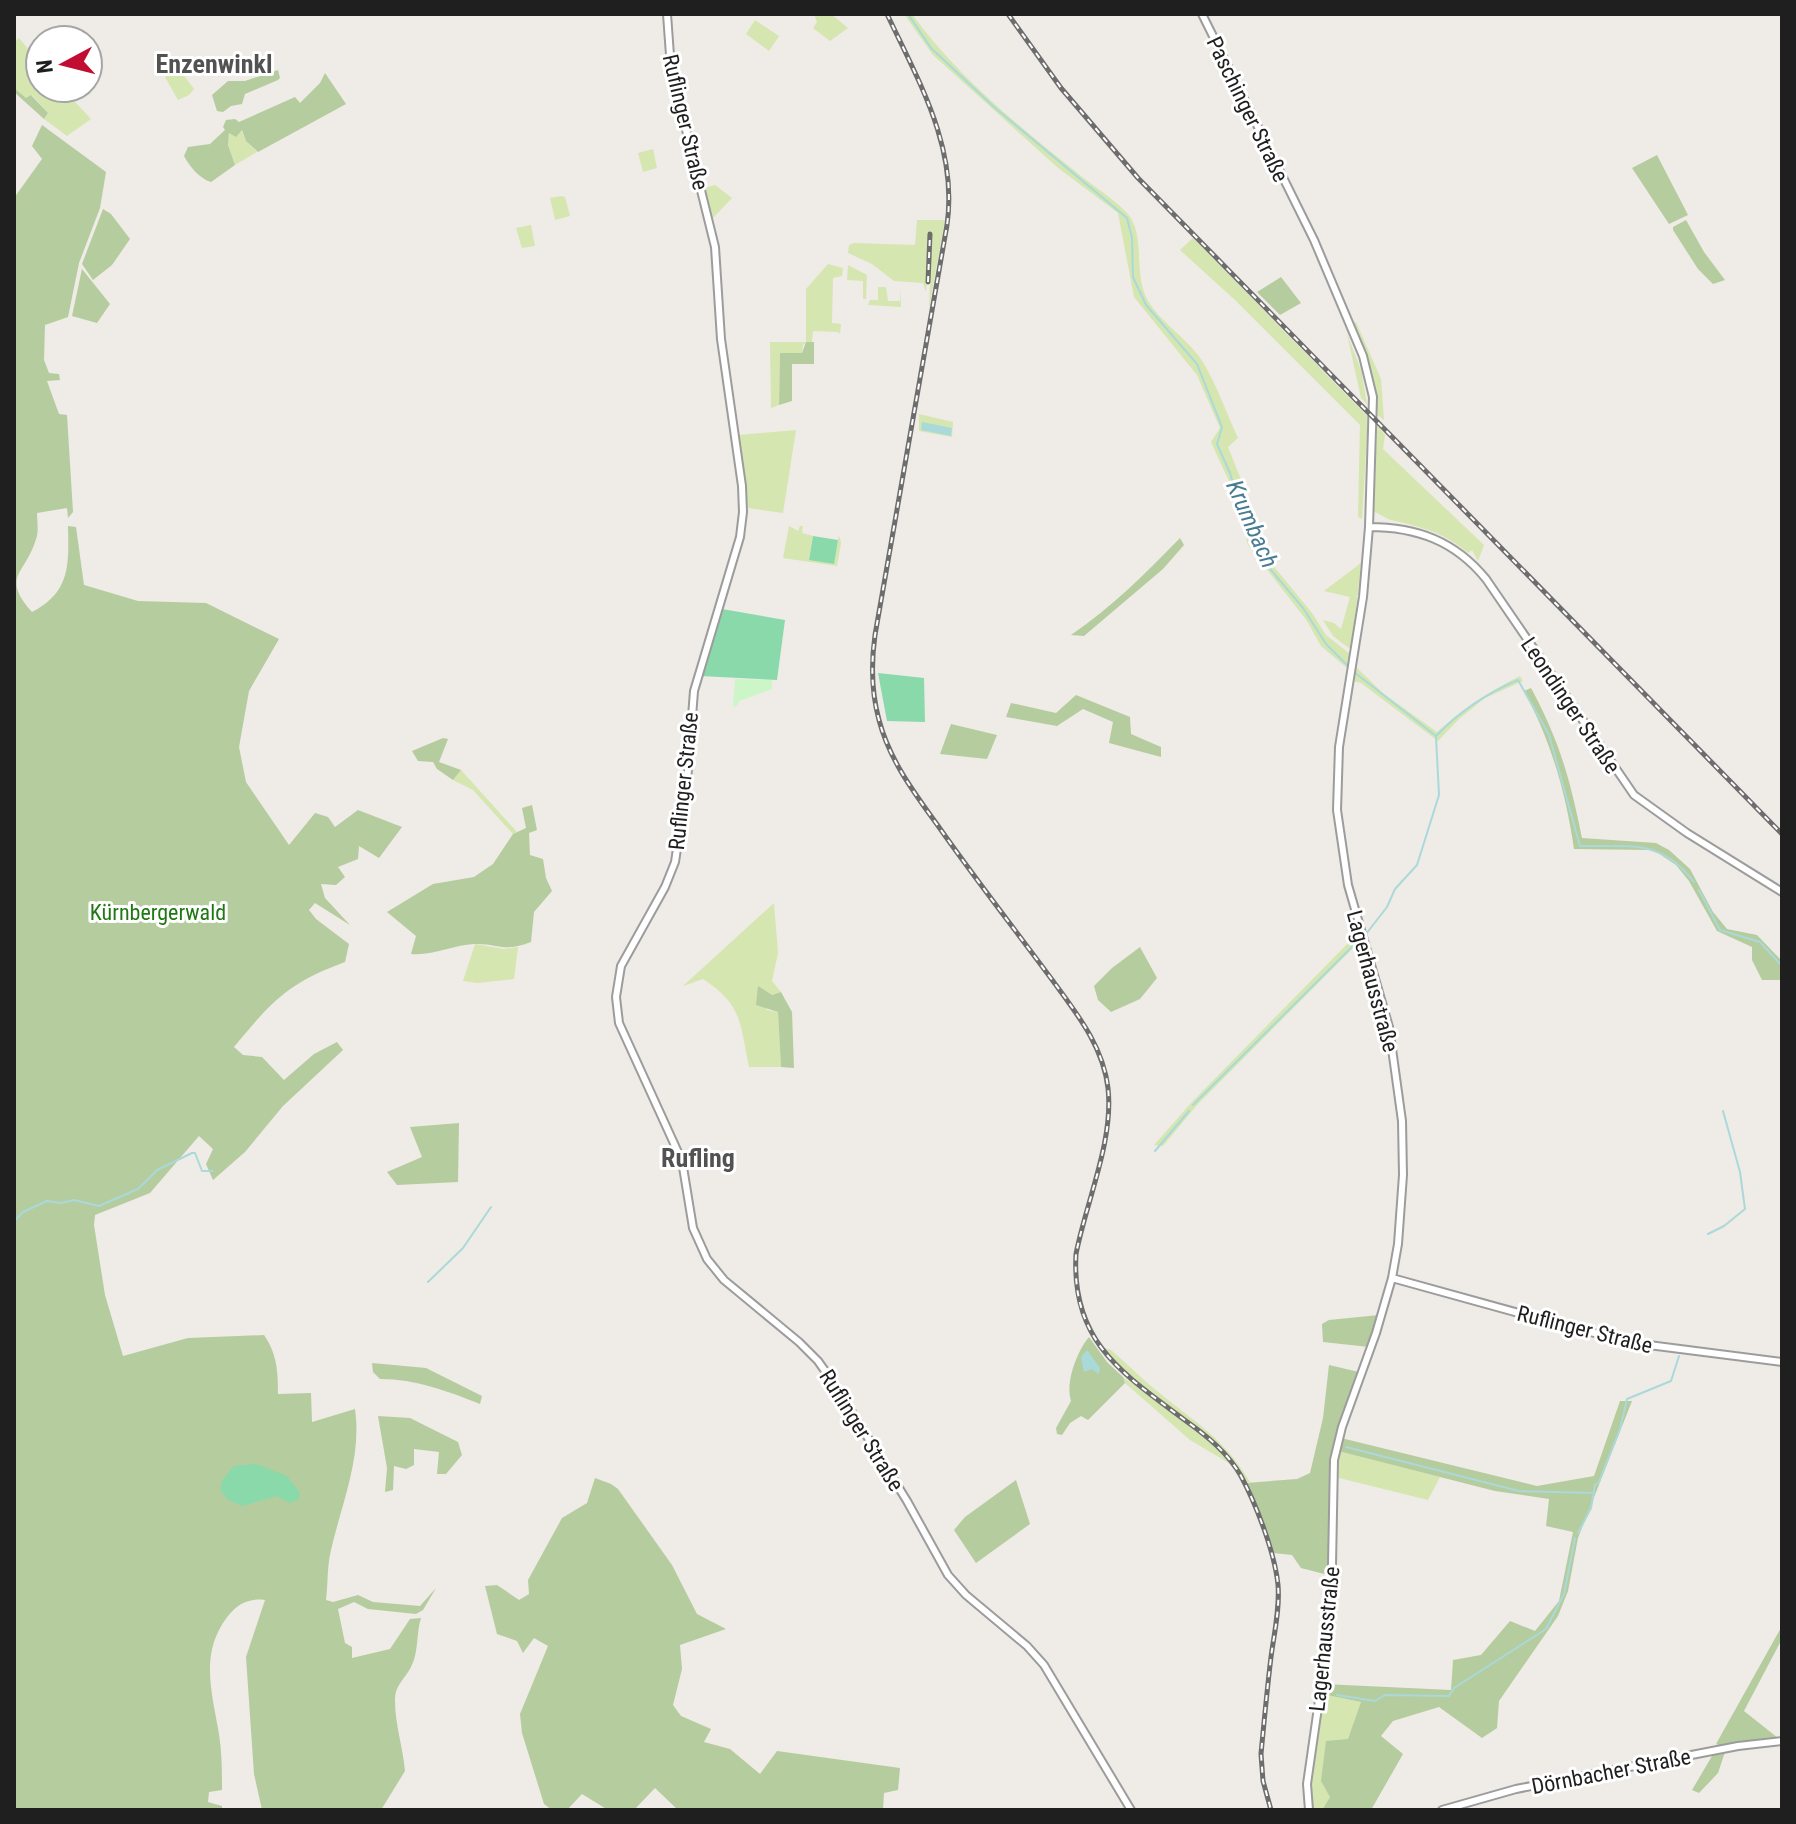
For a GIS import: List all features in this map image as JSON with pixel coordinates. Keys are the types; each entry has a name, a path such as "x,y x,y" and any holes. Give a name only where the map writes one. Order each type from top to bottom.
{"street":[{"name":"Ruflinger Straße","path":"667,14 671,69 715,247 719,327 743,512 740,537 694,691 687,782 674,866 621,966 616,988 617,1014 623,1035 682,1161 693,1228 703,1253 724,1280 799,1342 825,1370 918,1520 940,1563 957,1586 1027,1646 1044,1665 1131,1810"},
{"name":"Paschinger Straße","path":"1202,14 1321,260 1363,356 1371,387 1373,421 1369,527"},
{"name":"Lagerhausstraße","path":"1309,1810 1307,1784 1332,1601 1334,1460 1392,1278 1401,1211 1402,1121 1389,1027 1345,871 1336,797 1339,747 1363,597 1369,527"},
{"name":"Leondinger Straße","path":"1369,527 1404,529 1428,535 1448,544 1467,558 1486,579 1634,795 1675,826 1782,892"},
{"name":"Ruflinger Straße","path":"1392,1278 1641,1344 1782,1362"},
{"name":"Dörnbacher Straße","path":"1442,1810 1516,1789 1738,1746 1782,1741"}],"green space":[{"path":"814,14 831,14 848,28 830,41 813,28 817,22"},
{"path":"904,14 912,14 947,57 1009,117 1127,213 1136,233 1141,279 1148,301 1204,363 1238,438 1228,447 1242,482 1238,485 1262,552 1326,635 1350,654 1347,668 1321,646 1307,621 1248,545 1235,494 1211,442 1220,428 1197,375 1134,297 1118,213 1057,167 933,55"},
{"path":"755,20 779,36 769,51 746,34"},
{"path":"19,38 24,44 24,97 14,88 14,42"},
{"path":"177,66 194,89 178,100 165,77"},
{"path":"278,70 278,80 245,94 242,104 231,106 223,112 217,111 212,95 228,81 245,81"},
{"path":"325,73 346,104 258,152 246,141 242,130 236,137 229,133 228,145 235,165 211,182 199,175 186,160 184,156 188,147 210,144 225,130 226,120 239,122 295,97 300,103 320,83"},
{"path":"14,88 24,96 24,101 14,92"},
{"path":"27,104 40,104 48,113 44,119"},
{"path":"40,104 77,104 91,119 67,136 44,119 48,113"},
{"name":"Kürnbergerwald","path":"42,125 106,172 100,208 79,263 68,317 45,325 44,360 49,373 59,374 60,380 47,381 59,414 67,415 73,512 68,518 67,508 37,513 36,539 18,575 18,590 23,600 32,612 54,596 67,566 68,526 76,527 84,585 138,601 206,603 279,639 249,691 239,747 246,782 289,845 315,813 328,817 335,827 358,810 402,827 379,858 359,846 358,859 338,867 345,877 336,885 321,884 325,898 350,925 315,903 309,910 349,944 345,962 309,978 282,995 234,1047 243,1055 262,1057 284,1080 314,1054 337,1042 343,1050 283,1106 245,1152 213,1180 206,1164 213,1149 199,1136 150,1193 95,1215 94,1225 105,1295 123,1356 188,1338 264,1335 276,1363 278,1394 311,1393 312,1422 355,1409 356,1445 330,1556 326,1600 333,1602 358,1595 373,1602 420,1606 436,1588 423,1610 416,1614 368,1609 354,1602 338,1609 345,1643 352,1647 352,1658 390,1649 410,1619 421,1618 414,1661 395,1696 405,1771 381,1810 262,1810 254,1774 246,1657 265,1600 260,1600 249,1601 232,1611 213,1644 210,1673 221,1748 222,1790 209,1792 208,1802 222,1806 222,1810 14,1810 14,198 42,159 32,146"},
{"path":"241,129 246,141 257,152 235,165 228,145 229,132"},
{"path":"653,149 657,168 643,172 638,153"},
{"path":"1657,155 1688,215 1669,224 1632,168"},
{"path":"715,185 732,198 713,218 704,188"},
{"path":"565,197 570,216 555,220 550,198"},
{"path":"103,209 111,214 130,239 112,265 93,280 82,264"},
{"path":"917,220 945,220 929,309 932,233 929,234 926,292 923,283 894,281 872,264 848,253 849,245 854,243 915,245"},
{"path":"1686,220 1725,280 1713,284 1698,269 1673,230"},
{"path":"531,225 535,246 522,248 516,228"},
{"path":"1193,238 1368,417 1362,519 1358,517 1360,425 1235,300 1180,250"},
{"path":"828,264 843,268 842,276 833,278 832,323 841,324 840,334 813,331 812,342 806,342 806,289"},
{"path":"848,265 867,275 866,299 863,299 863,281 847,280"},
{"path":"82,269 110,304 97,323 72,316"},
{"path":"1281,277 1301,303 1280,315 1257,292"},
{"path":"878,287 886,287 888,301 900,301 900,288 901,307 868,305 870,300 878,300"},
{"path":"1356,322 1381,379 1384,420 1376,414 1372,379 1353,323"},
{"path":"1347,334 1361,370 1367,404 1361,398"},
{"path":"770,342 806,342 802,353 780,353 779,405 771,408"},
{"path":"806,342 814,342 814,364 792,364 792,401 779,405 780,353 802,353"},
{"path":"919,414 953,422 952,437 919,431"},
{"path":"1377,425 1385,435 1383,449 1484,545 1478,561 1472,550 1468,553 1441,535 1374,512"},
{"path":"796,430 783,513 748,508 739,435"},
{"path":"789,526 798,531 803,526 802,533 813,536 809,559 833,564 839,535 841,543 837,566 783,558"},
{"path":"813,536 838,540 834,564 809,560"},
{"path":"1180,538 1184,545 1163,569 1084,636 1071,635 1115,601"},
{"path":"1361,563 1352,648 1349,648 1333,636 1323,620 1341,629 1350,597 1324,591"},
{"path":"722,609 785,620 777,680 700,676"},
{"path":"1356,667 1384,694 1437,732 1497,688 1520,676 1523,681 1485,698 1438,741 1361,683 1353,681"},
{"path":"878,673 924,678 925,722 887,721"},
{"path":"735,679 772,680 772,689 739,701 733,707"},
{"path":"1531,688 1563,761 1582,838 1656,843 1669,850 1690,869 1713,912 1727,929 1757,935 1782,961 1782,980 1762,980 1752,960 1752,947 1717,931 1689,881 1676,865 1658,853 1649,850 1574,849 1556,768 1524,691"},
{"path":"1076,695 1130,717 1131,734 1161,747 1161,757 1109,743 1113,722 1083,709 1057,726 1006,717 1011,703 1056,713"},
{"path":"951,724 997,735 987,759 940,754"},
{"path":"443,738 448,739 439,762 461,770 453,780 437,769 433,762 418,761 412,751"},
{"path":"461,770 517,832 513,834 473,790 453,780"},
{"path":"532,805 537,830 529,833 530,855 543,859 552,891 534,912 531,942 507,947 466,945 411,954 416,936 387,912 433,884 474,877 493,864 513,834 526,828 522,808"},
{"path":"774,903 778,953 772,981 781,992 772,995 766,1010 778,1012 781,1067 749,1067 738,1017 726,998 703,979 683,986"},
{"path":"1359,932 1361,940 1196,1106 1163,1146 1154,1145 1192,1102"},
{"path":"475,944 504,949 518,947 514,979 477,983 463,981"},
{"path":"1140,947 1157,978 1140,999 1111,1012 1098,1000 1094,986"},
{"path":"758,986 772,995 781,992 792,1012 794,1068 781,1067 778,1012 756,1005"},
{"path":"459,1123 458,1182 397,1185 387,1172 422,1157 410,1127"},
{"path":"1379,1315 1369,1347 1323,1342 1322,1324 1329,1320"},
{"path":"1089,1337 1125,1383 1088,1420 1081,1416 1070,1423 1062,1435 1057,1434 1056,1428 1071,1401 1073,1368"},
{"path":"1101,1347 1111,1350 1208,1432 1229,1453 1250,1482 1246,1482 1215,1443 1118,1366"},
{"path":"372,1363 426,1368 482,1396 480,1404 419,1383 380,1379 373,1372"},
{"path":"1329,1365 1359,1372 1334,1448 1330,1480 1328,1575 1301,1568 1292,1555 1273,1553 1246,1483 1297,1479 1310,1473 1323,1418"},
{"path":"1123,1377 1209,1440 1232,1465 1190,1440 1125,1383"},
{"path":"1620,1401 1632,1401 1578,1538 1568,1591 1558,1616 1499,1701 1497,1728 1482,1738 1439,1707 1393,1721 1381,1736 1403,1754 1371,1810 1322,1810 1330,1797 1321,1781 1326,1741 1348,1739 1361,1702 1322,1694 1323,1684 1451,1690 1453,1660 1481,1655 1510,1621 1535,1631 1559,1601 1573,1532 1546,1526 1549,1499 1495,1491 1338,1451 1341,1438 1537,1486 1594,1476"},
{"path":"378,1416 410,1418 458,1442 462,1455 446,1474 437,1474 439,1452 414,1449 414,1465 406,1469 394,1466 393,1490 385,1492 387,1468"},
{"path":"1338,1451 1440,1477 1428,1500 1335,1477"},
{"path":"256,1464 287,1476 300,1493 299,1499 290,1503 277,1496 242,1506 228,1500 220,1489 223,1479 234,1466"},
{"path":"595,1478 618,1489 672,1565 697,1614 726,1629 680,1645 682,1669 673,1705 681,1716 711,1729 704,1742 730,1749 760,1774 777,1751 900,1768 898,1790 884,1793 883,1810 678,1810 655,1788 634,1810 608,1810 582,1794 567,1810 552,1810 544,1804 522,1733 520,1714 548,1646 534,1638 523,1653 517,1641 497,1634 485,1586 497,1585 519,1600 529,1594 528,1580 562,1518 587,1503"},
{"path":"1016,1480 1030,1524 976,1563 954,1530 965,1517"},
{"path":"1782,1626 1782,1639 1744,1711 1778,1738 1724,1747 1716,1744"},
{"path":"1322,1694 1361,1702 1330,1797 1322,1810 1312,1810 1310,1785"},
{"path":"1725,1752 1718,1773 1699,1793 1692,1790 1712,1756"}],"water":[{"path":"922,422 952,428 951,436 921,430"},
{"path":"1087,1350 1100,1368 1099,1374 1092,1369 1084,1372 1081,1357"}],"waterway":[{"name":"Krumbach","path":"908,14 931,48 994,107 1127,218 1132,238 1133,277 1146,305 1197,364 1222,427 1217,444 1261,558 1303,608 1326,644 1349,667"},
{"name":"Krumbach","path":"1354,672 1436,736 1474,704 1518,680 1549,735 1580,846 1630,846 1656,852 1669,858 1694,882"},
{"path":"1366,934 1387,907 1395,889 1417,865 1439,795 1436,737"},
{"name":"Krumbach","path":"1699,890 1720,930 1760,942 1782,966"},
{"path":"1193,1105 1361,938"},
{"path":"1155,1151 1189,1111"},
{"path":"1708,1234 1745,1209 1740,1172 1723,1111"},
{"path":"14,1221 23,1212 47,1201 61,1203 74,1200 99,1206 138,1189 157,1170 192,1153 195,1153 202,1171 213,1171"},
{"path":"428,1282 463,1248 491,1207"},
{"path":"1578,1533 1591,1508 1595,1485 1599,1482 1620,1429 1627,1399 1671,1381 1679,1356"},
{"path":"1346,1447 1519,1491 1594,1493"},
{"path":"1337,1695 1375,1701 1385,1695 1449,1696 1454,1688 1546,1629 1564,1594 1575,1538"}],"railway":[{"path":"887,14 933,116 947,169 949,197 947,225 875,635 872,678 876,709 890,750 905,778 1071,1006 1101,1058 1109,1108 1103,1150 1076,1254 1082,1310 1092,1333 1122,1370 1209,1439 1230,1460 1259,1514 1273,1558 1278,1594 1261,1754 1263,1781 1271,1810"},
{"path":"1008,14 1061,88 1138,178 1782,834"},
{"path":"928,282 930,234"}],"district":[{"name":"Enzenwinkl","path":"214,64"},
{"name":"Rufling","path":"698,1158"}]}
